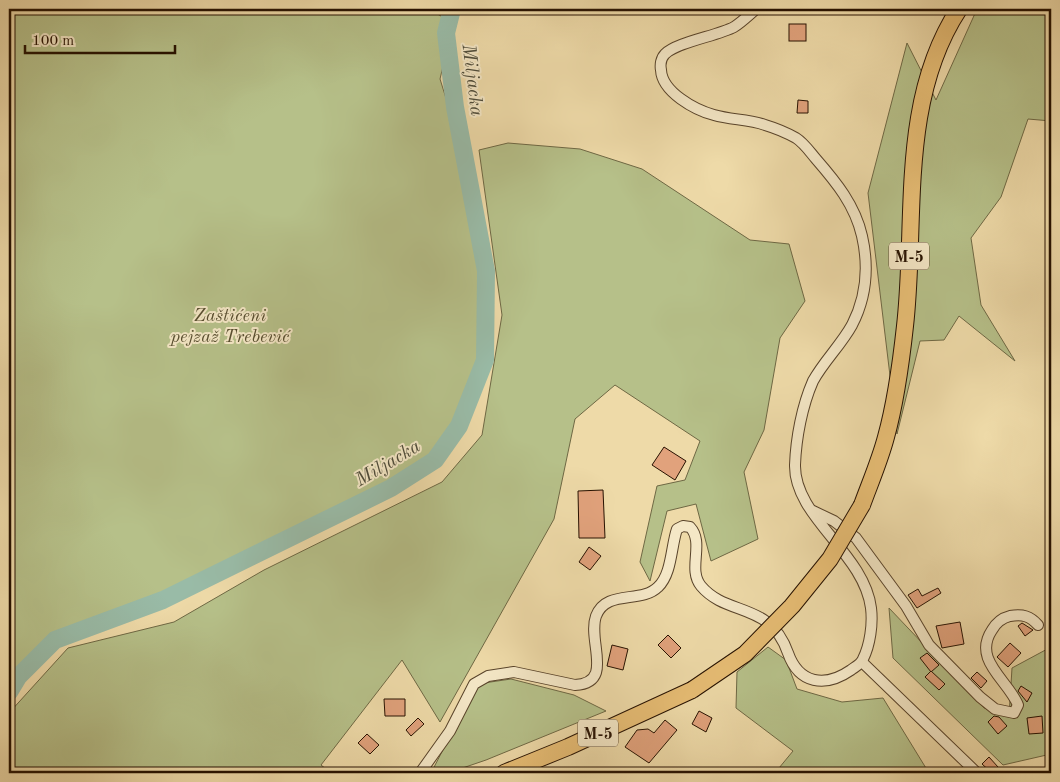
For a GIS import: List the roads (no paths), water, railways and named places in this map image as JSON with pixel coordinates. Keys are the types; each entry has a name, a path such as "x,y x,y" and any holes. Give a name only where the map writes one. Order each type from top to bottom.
{"main road":[{"name":"M-5","path":"504,773 568,747 692,690 746,654 792,606 830,559 862,505 886,439 898,382 906,324 913,160 925,91 937,55 960,9"}],"street":[{"path":"420,773 450,731 474,684 488,676 514,672 574,686 585,685 593,679 597,672 598,660 594,639 596,618 599,610 615,599 645,595 659,586 664,577 677,529 684,526 690,526 696,538 695,569 698,583 716,599 752,612 769,625 782,638 792,665 800,674 807,678 825,682 841,677 862,662 870,632 872,611 867,591 848,555 825,530 812,510 797,479 795,465 805,401 814,380 851,326 862,299 868,259 859,222 840,188 799,140 763,124 713,115 702,111 670,91 662,79 660,64 667,53 735,26 756,9"},
{"path":"812,510 834,521 856,538 906,606 929,644 995,709 1014,713 1018,705 1004,681 988,663 986,646 990,632 997,622 1006,617 1016,615 1031,618 1038,625"},
{"path":"862,662 977,773"}],"waterway":[{"name":"Miljacka","path":"9,692 18,677 55,640 163,600 391,488 435,460 459,426 485,360 486,271 455,107 446,33 452,9"}],"park label":[{"name":"Zaštićeni pejzaž Trebević","path":"230,325"}]}
